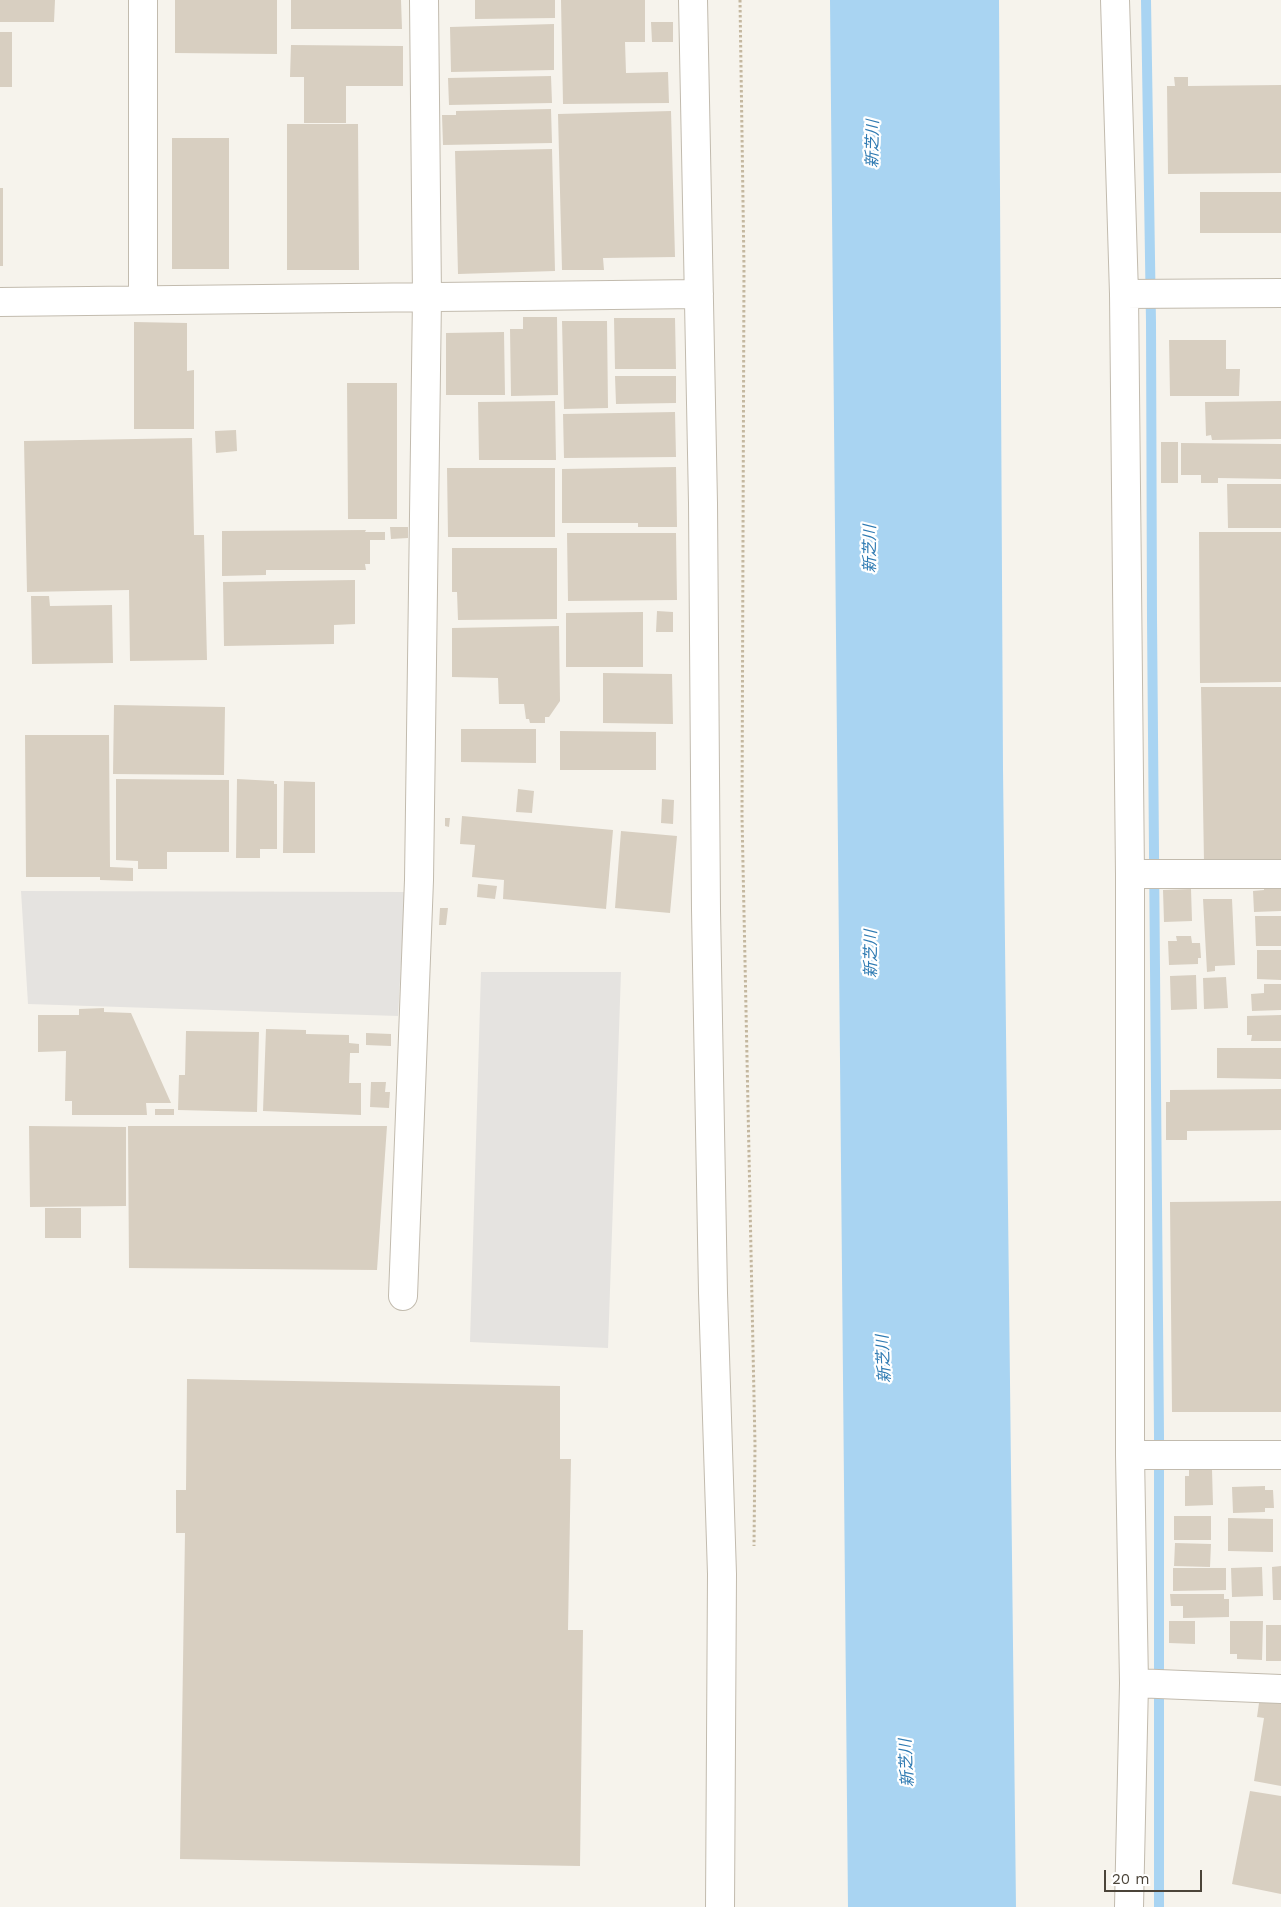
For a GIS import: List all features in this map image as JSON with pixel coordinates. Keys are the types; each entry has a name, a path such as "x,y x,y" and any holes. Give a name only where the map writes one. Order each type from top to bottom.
{"street":[{"path":"143,0 143,300"},
{"path":"403,1296 419,880 427,297 424,0"},
{"path":"693,0 703,503 706,910 713,1293 722,1574 720,1907"},
{"path":"1115,0 1124,294 1130,874 1130,1455 1134,1683 1129,1907"},
{"path":"1124,294 1281,293"},
{"path":"0,302 698,294"},
{"path":"1130,874 1281,874"},
{"path":"1130,1455 1281,1454"},
{"path":"1134,1683 1281,1689"}],"path":[{"path":"740,0 744,268 742,816 754,1435 754,1553"}],"shaded area":[{"path":"21,891 405,892 398,1016 28,1004"},
{"path":"481,972 621,972 608,1348 470,1342"}],"water":[{"name":"新芝川","path":"830,0 999,0 1003,769 1016,1907 848,1907"}],"building":[{"path":"0,0 55,0 54,22 0,22"},
{"path":"175,0 277,0 277,54 175,53"},
{"path":"291,0 401,0 402,29 291,29"},
{"path":"475,0 555,0 555,18 475,19"},
{"path":"561,0 645,0 645,42 625,42 626,73 668,72 669,103 563,104"},
{"path":"651,22 673,22 673,42 652,42"},
{"path":"554,24 554,70 451,72 450,27"},
{"path":"0,32 12,32 12,87 0,87"},
{"path":"291,45 403,46 403,86 346,86 346,123 304,123 304,77 290,77"},
{"path":"551,76 552,103 449,105 448,78"},
{"path":"1174,77 1188,77 1188,86 1281,85 1281,173 1168,174 1167,86 1175,86"},
{"path":"551,109 552,143 443,145 442,115 456,115 456,111"},
{"path":"671,111 675,257 603,258 604,270 562,270 558,114"},
{"path":"287,124 358,124 359,270 287,270"},
{"path":"172,138 229,138 229,269 172,269"},
{"path":"552,149 555,271 458,274 455,151"},
{"path":"0,188 3,188 3,266 0,266"},
{"path":"1200,192 1281,192 1281,233 1200,233"},
{"path":"523,317 557,317 558,395 511,396 510,329 523,329"},
{"path":"614,318 675,318 676,369 615,369"},
{"path":"562,321 607,321 608,408 564,409"},
{"path":"134,322 187,323 187,371 194,370 194,429 134,429"},
{"path":"504,332 505,395 446,395 446,333"},
{"path":"1169,340 1226,340 1226,369 1240,369 1239,396 1170,396"},
{"path":"615,376 676,376 676,403 616,404"},
{"path":"347,383 397,383 397,519 348,519"},
{"path":"555,401 556,460 479,460 478,402"},
{"path":"1281,401 1281,439 1212,440 1211,435 1206,436 1205,402"},
{"path":"675,412 676,457 564,458 563,414"},
{"path":"236,430 237,451 216,453 215,431"},
{"path":"192,438 194,535 204,535 207,660 130,661 129,590 27,592 24,441"},
{"path":"1161,442 1178,442 1178,483 1161,483"},
{"path":"1181,443 1281,444 1281,479 1218,478 1218,483 1201,483 1201,475 1181,475"},
{"path":"676,467 677,527 638,527 638,523 562,523 562,469"},
{"path":"447,468 555,468 555,537 448,537"},
{"path":"1227,484 1281,484 1281,528 1228,528"},
{"path":"390,527 408,527 408,538 391,539"},
{"path":"366,530 365,532 385,532 385,540 370,540 370,564 365,564 366,570 266,570 266,575 222,576 222,531"},
{"path":"1199,532 1281,532 1281,682 1200,683"},
{"path":"567,533 676,533 677,600 568,601"},
{"path":"452,548 557,548 557,619 458,620 457,592 452,592"},
{"path":"355,580 355,624 334,625 334,644 224,646 223,582"},
{"path":"31,596 49,596 50,606 112,605 113,663 32,664"},
{"path":"657,611 673,612 673,632 656,632"},
{"path":"643,612 643,667 566,667 566,613"},
{"path":"559,626 560,701 549,717 545,717 545,723 530,723 529,719 526,719 524,704 499,704 498,678 452,677 452,628"},
{"path":"603,673 672,674 673,724 603,723"},
{"path":"1201,687 1281,687 1281,861 1204,862"},
{"path":"114,705 225,707 224,775 113,774"},
{"path":"461,729 536,729 536,763 461,762"},
{"path":"560,731 656,732 656,770 560,770"},
{"path":"25,735 109,735 110,867 133,868 133,881 100,880 100,877 26,877"},
{"path":"116,779 229,780 229,852 167,852 167,869 138,869 138,861 116,860"},
{"path":"237,779 274,781 274,784 277,784 277,849 260,849 260,858 236,858"},
{"path":"284,781 315,782 315,853 283,853"},
{"path":"518,789 534,791 532,813 516,812"},
{"path":"662,799 674,800 673,824 661,823"},
{"path":"462,816 613,830 606,909 503,899 504,880 472,877 475,845 460,844"},
{"path":"445,818 450,818 449,827 445,826"},
{"path":"621,831 677,836 670,913 615,908"},
{"path":"478,884 497,886 495,899 477,897"},
{"path":"1264,885 1281,885 1281,911 1254,912 1253,891 1264,890"},
{"path":"1191,889 1192,921 1164,922 1163,890"},
{"path":"1203,899 1232,899 1235,965 1215,966 1215,971 1207,972"},
{"path":"440,908 448,908 446,925 439,925"},
{"path":"1255,916 1281,916 1281,946 1256,946"},
{"path":"1176,936 1191,936 1192,943 1200,943 1201,958 1198,958 1198,964 1169,965 1168,941 1177,941"},
{"path":"1257,950 1281,950 1281,980 1257,979"},
{"path":"1196,975 1197,1009 1171,1010 1170,976"},
{"path":"1226,977 1228,1008 1204,1009 1203,978"},
{"path":"1264,984 1281,984 1281,1010 1252,1011 1251,994 1264,993"},
{"path":"104,1008 104,1012 131,1013 171,1103 146,1103 147,1115 72,1115 72,1101 65,1101 66,1051 38,1052 38,1015 79,1015 79,1009"},
{"path":"1281,1015 1281,1041 1251,1041 1252,1035 1247,1035 1247,1016"},
{"path":"266,1029 306,1030 306,1034 349,1035 349,1043 359,1044 359,1053 350,1053 349,1083 361,1083 361,1115 263,1111"},
{"path":"186,1031 259,1032 257,1112 178,1110 179,1075 185,1075"},
{"path":"366,1033 391,1034 391,1046 366,1045"},
{"path":"1217,1048 1281,1048 1281,1079 1217,1078"},
{"path":"371,1082 386,1082 385,1092 390,1092 389,1108 370,1107"},
{"path":"1281,1089 1281,1130 1187,1131 1187,1140 1166,1140 1166,1102 1170,1102 1170,1090"},
{"path":"155,1109 174,1109 174,1115 155,1115"},
{"path":"29,1126 126,1127 126,1206 30,1207"},
{"path":"128,1126 387,1126 377,1270 129,1268"},
{"path":"1281,1201 1281,1412 1172,1412 1170,1202"},
{"path":"45,1208 81,1208 81,1238 45,1238"},
{"path":"187,1379 560,1386 560,1459 571,1459 568,1630 583,1630 580,1866 180,1859 185,1533 176,1533 176,1490 186,1490"},
{"path":"1189,1469 1212,1469 1213,1505 1185,1506 1185,1476 1189,1476"},
{"path":"1265,1486 1265,1490 1273,1490 1274,1508 1265,1508 1265,1512 1233,1513 1232,1487"},
{"path":"1174,1516 1211,1516 1211,1540 1174,1540"},
{"path":"1228,1518 1273,1519 1273,1552 1228,1551"},
{"path":"1175,1543 1211,1544 1210,1567 1174,1566"},
{"path":"1281,1566 1281,1600 1273,1600 1272,1567"},
{"path":"1262,1567 1263,1596 1232,1597 1231,1568"},
{"path":"1173,1568 1226,1568 1226,1590 1173,1591"},
{"path":"1170,1594 1224,1594 1224,1599 1229,1599 1229,1617 1183,1618 1183,1606 1171,1606"},
{"path":"1169,1621 1195,1621 1195,1644 1169,1643"},
{"path":"1230,1621 1263,1621 1262,1660 1237,1659 1237,1654 1230,1654"},
{"path":"1266,1625 1281,1625 1281,1661 1266,1661"},
{"path":"1260,1696 1281,1699 1281,1786 1254,1781 1264,1718 1257,1717"},
{"path":"1250,1791 1281,1796 1281,1894 1232,1884"}],"waterway":[{"path":"1146,0 1151,322 1159,1434 1159,1907"}]}
